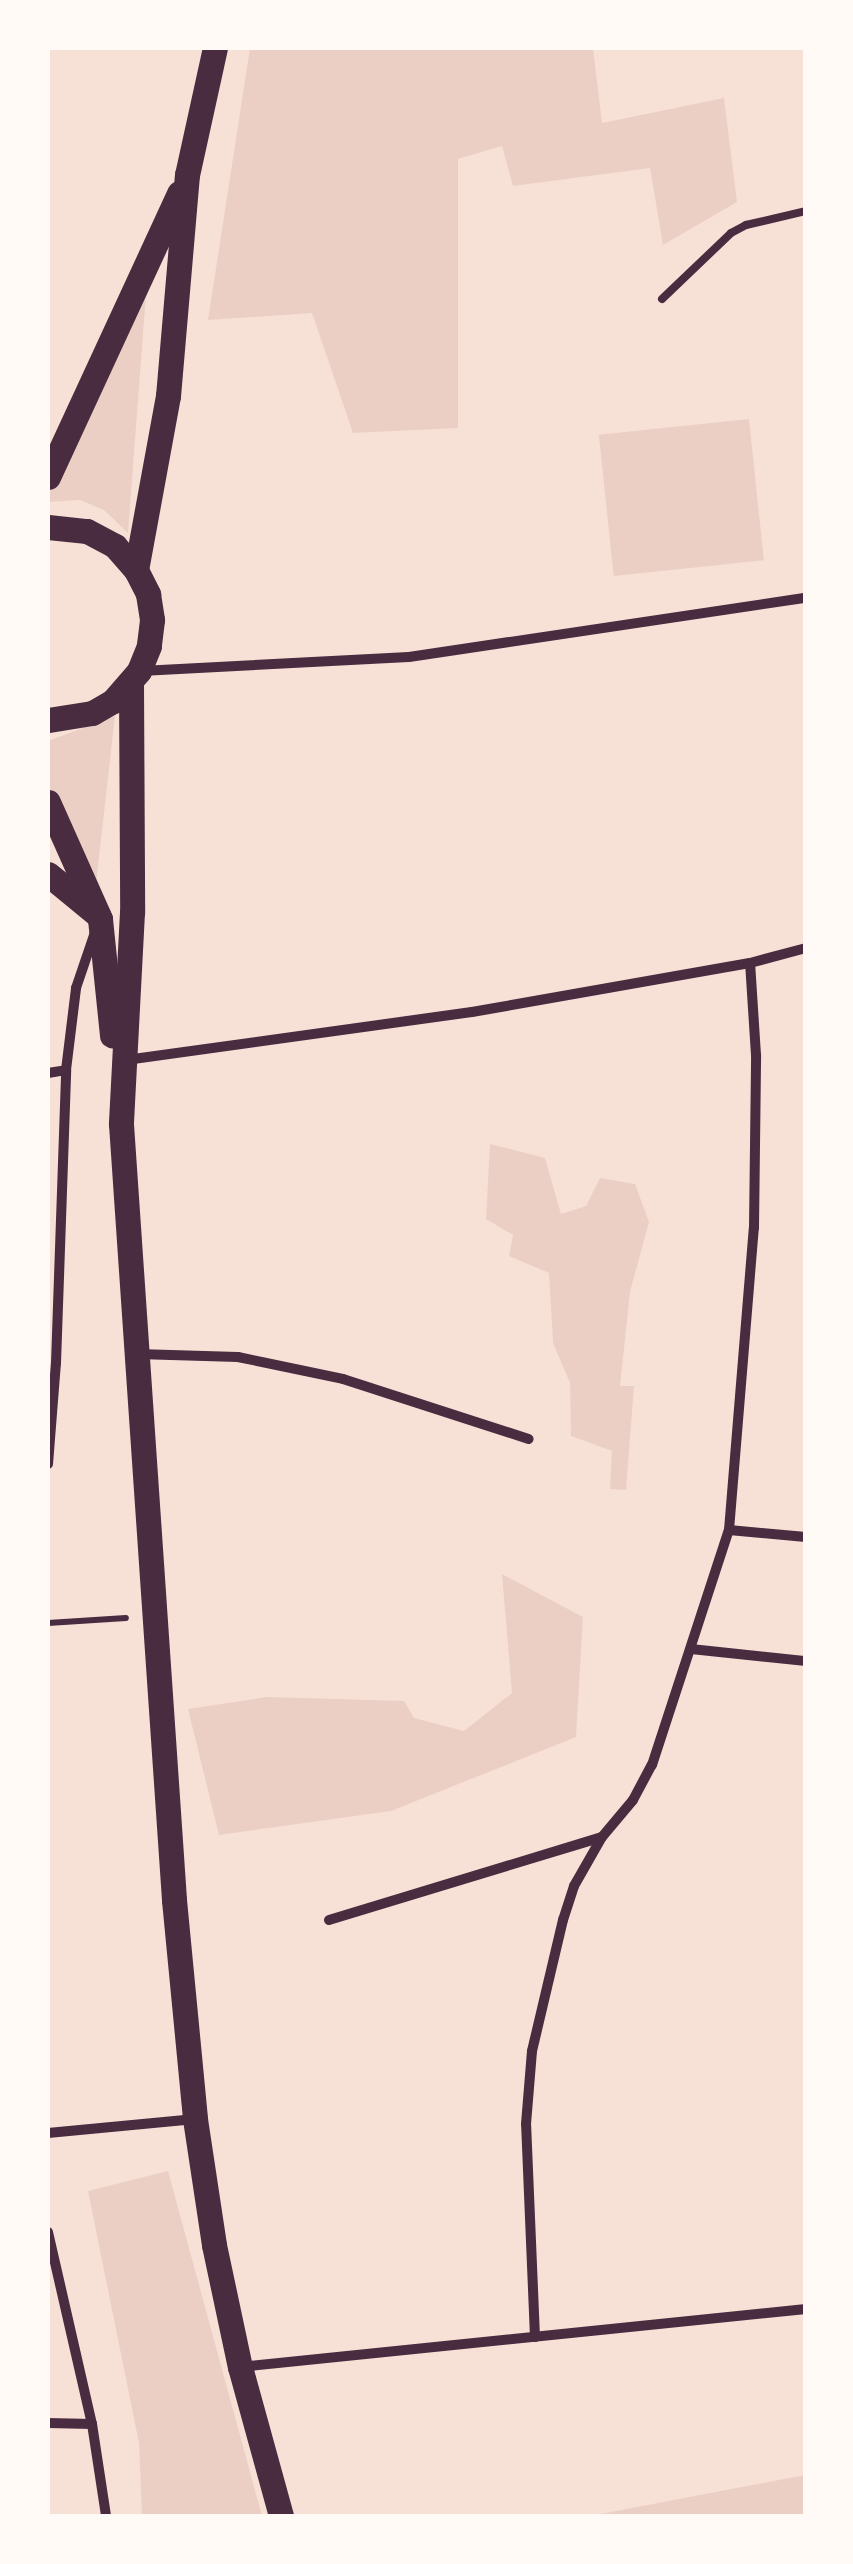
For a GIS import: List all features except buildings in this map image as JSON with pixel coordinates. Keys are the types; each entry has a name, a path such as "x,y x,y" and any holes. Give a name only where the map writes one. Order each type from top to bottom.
{"main road":[{"path":"136,570 168,396 187,174 215,48"},
{"path":"48,476 187,174"},
{"path":"48,528 87,531 115,546 136,570 148,594 152,620 149,646 135,677 132,912 119,1061"},
{"path":"48,720 92,713 135,677"},
{"path":"48,802 99,917 119,1061 174,1900 195,2119 214,2245 240,2367 281,2516"},
{"path":"48,874 99,917"}],"street":[{"path":"135,677 409,658 806,598"},
{"path":"48,1464 56,1363 66,1070 76,988 99,917"},
{"path":"119,1061 472,1012 750,963 806,948"},
{"path":"534,2338 525,2175 532,2051 574,1886 602,1837 642,1787 729,1530 754,1228 756,1055 750,963"},
{"path":"48,1072 66,1070"},
{"path":"136,1354 238,1357 343,1379 530,1439"},
{"path":"729,1530 806,1536"},
{"path":"691,1649 806,1660"},
{"path":"329,1920 602,1837"},
{"path":"48,2133 195,2119"},
{"path":"48,2232 92,2424 106,2516"},
{"path":"240,2367 806,2308"},
{"path":"48,2423 92,2424"}],"lane":[{"path":"662,299 731,233 746,225 806,211"}],"path":[{"path":"48,1622 156,1616"}],"shaded area":[{"path":"250,48 593,48 602,123 724,98 737,202 663,245 650,168 513,186 502,146 458,159 458,428 353,433 312,313 208,320"},
{"path":"147,281 128,533 104,510 80,500 48,502 48,486"},
{"path":"749,419 764,560 614,576 599,435"},
{"path":"115,716 95,893 48,819 48,741"},
{"path":"490,1144 545,1158 561,1214 586,1206 600,1178 635,1184 649,1222 630,1292 620,1386 634,1386 626,1490 610,1489 612,1451 571,1436 570,1383 553,1343 549,1273 509,1256 513,1235 486,1219"},
{"path":"502,1574 583,1617 576,1737 391,1811 219,1835 188,1709 267,1697 404,1701 414,1718 464,1731 512,1693"},
{"path":"168,2171 262,2516 142,2516 139,2443 88,2191"},
{"path":"805,2475 805,2516 590,2516"}]}
